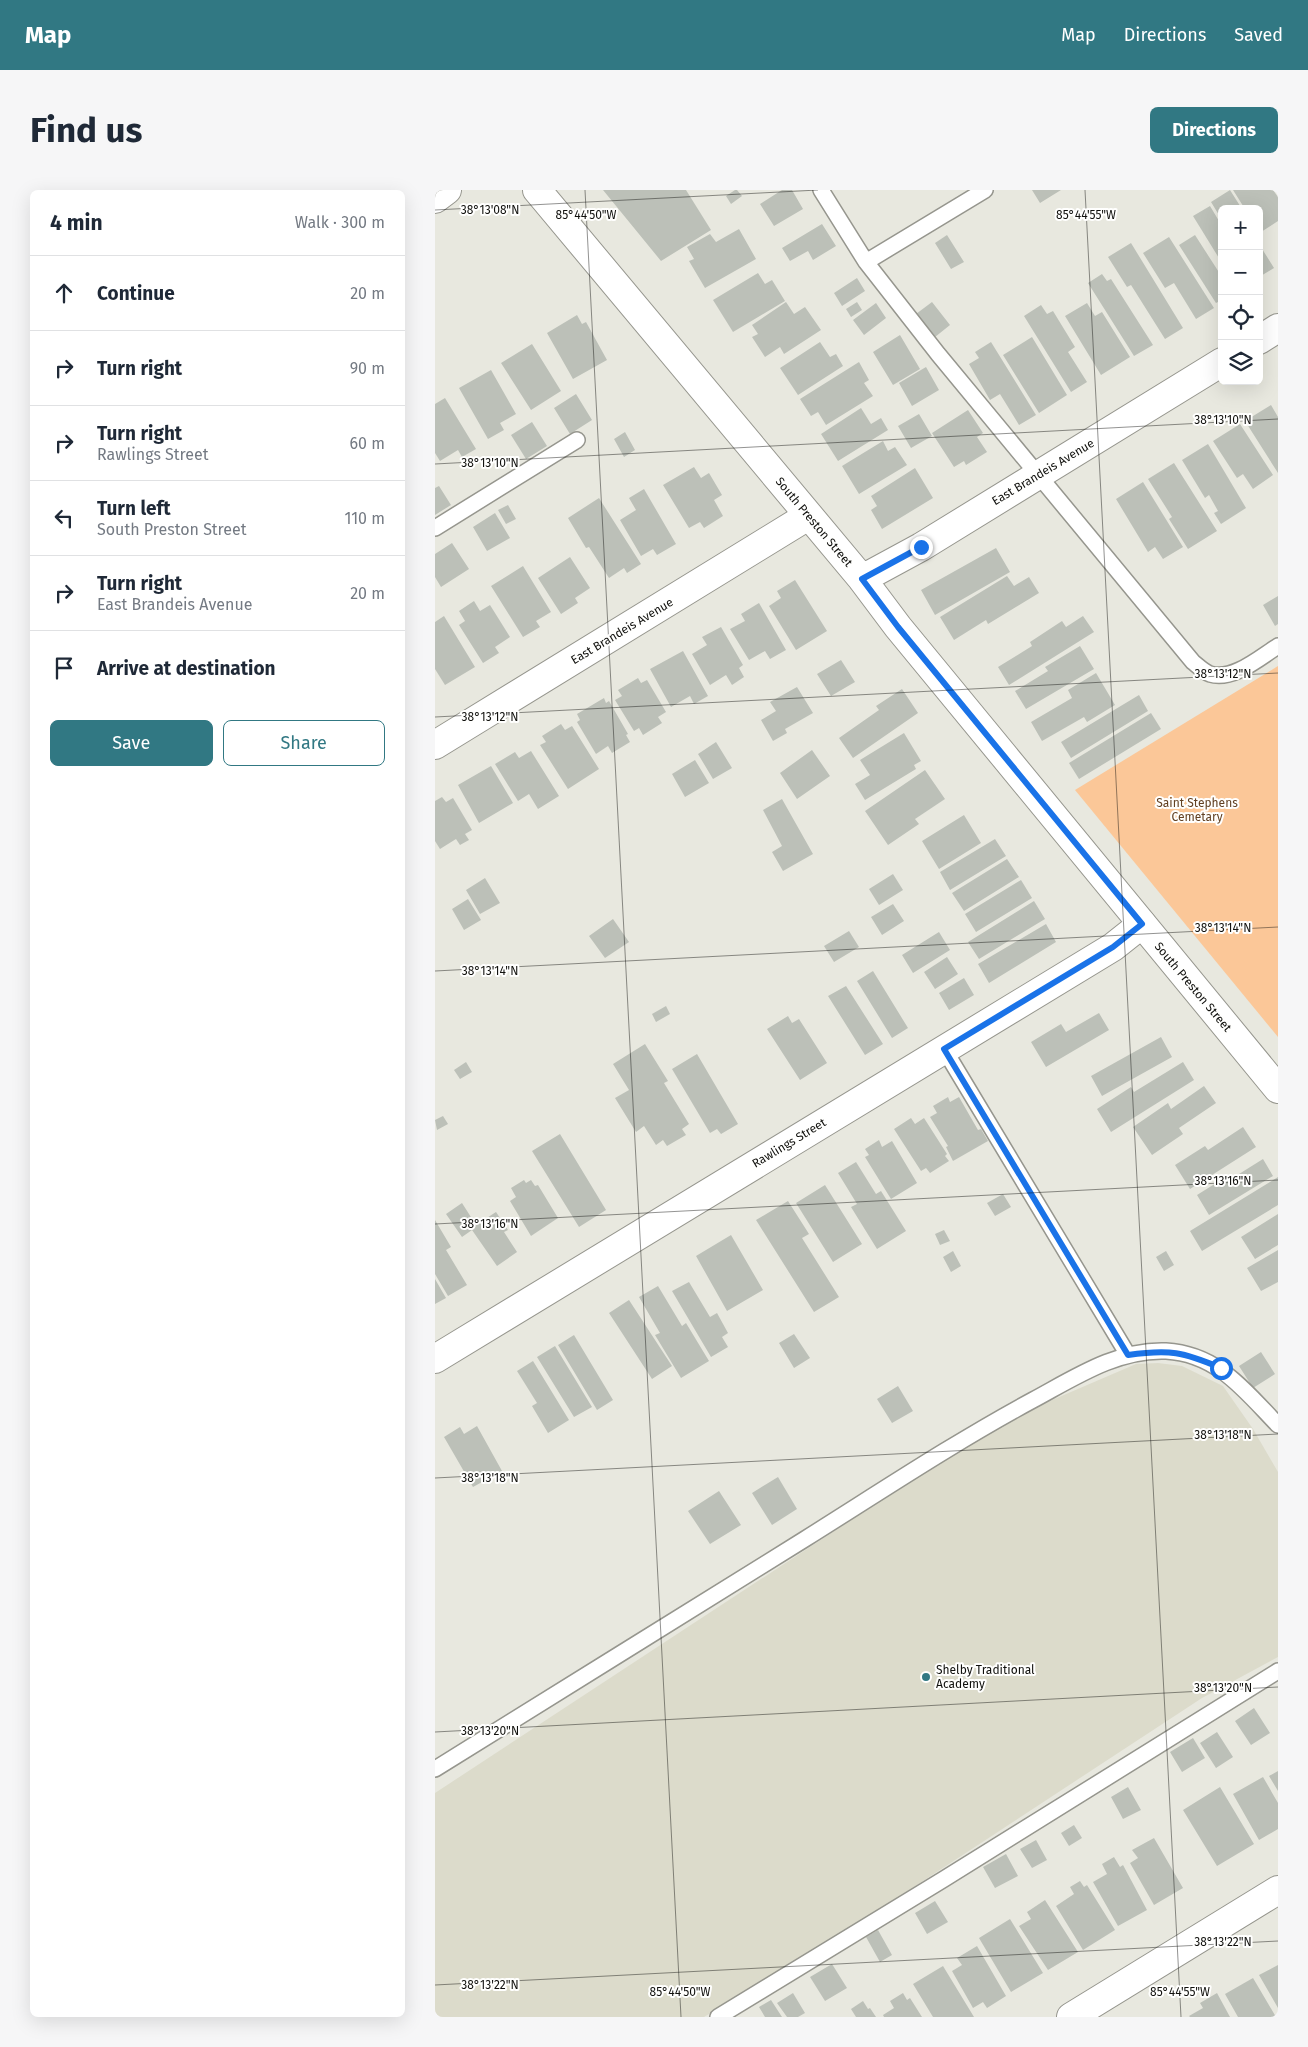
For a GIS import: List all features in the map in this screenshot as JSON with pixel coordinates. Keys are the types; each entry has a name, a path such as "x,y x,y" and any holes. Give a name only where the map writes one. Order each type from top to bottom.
{"main road":[{"path":"435,199 447,190"},
{"name":"South Preston Street","path":"537,190 862,579 898,627 1278,1089"},
{"path":"1263,337 1278,328"},
{"name":"East Brandeis Avenue","path":"862,579 921,547 1218,364"},
{"name":"East Brandeis Avenue","path":"435,744 808,516"},
{"name":"Rawlings Street","path":"435,1360 1113,947 1142,924"},
{"path":"1071,2017 1278,1890"}],"lane":[{"path":"821,190 866,262 938,354 1193,662 1208,674 1224,676 1241,669 1278,646"},
{"path":"866,262 985,190"},
{"path":"435,528 577,440"},
{"path":"944,1049 1128,1355"},
{"path":"435,1769 989,1424 1097,1365 1128,1355 1166,1351 1191,1355 1221,1368 1278,1425"},
{"path":"718,2017 1278,1671"}],"shaded area":[{"name":"Shelby Traditional Academy","path":"1158,1363 1182,1366 1223,1386 1253,1429 1278,1472 1278,1657 1202,1698 839,1936 704,2017 435,2017 435,1793 918,1476 1022,1413 1136,1364"}],"green space":[{"name":"Saint Stephens Cemetary","path":"1278,666 1278,1037 1075,790"}],"building":[{"path":"603,190 686,190 711,230 661,261"},
{"path":"735,190 742,196 731,204 726,196"},
{"path":"782,190 792,190 803,209 774,226 760,204"},
{"path":"1032,190 1061,190 1040,203"},
{"path":"1230,190 1239,205 1218,205 1218,213 1211,202"},
{"path":"1233,190 1273,190 1278,197 1278,221 1263,231 1263,205 1242,205"},
{"path":"1210,206 1218,219 1218,257 1193,216"},
{"path":"822,224 836,246 813,260 808,251 790,261 782,248"},
{"path":"739,229 756,259 705,288 689,261 694,259 687,247 710,234 716,242"},
{"path":"947,235 964,262 951,269 935,243"},
{"path":"1195,235 1218,271 1218,302 1216,303 1179,245"},
{"path":"1169,237 1214,308 1196,319 1174,283 1165,288 1143,253"},
{"path":"1131,243 1183,328 1165,339 1131,285 1127,287 1108,257"},
{"path":"1263,250 1274,268 1263,275"},
{"path":"758,273 765,284 772,280 785,301 733,332 713,300"},
{"path":"1102,274 1107,281 1111,279 1153,345 1134,356 1088,283"},
{"path":"857,278 865,291 842,306 834,293"},
{"path":"786,302 794,314 805,307 821,330 784,354 780,347 765,357 752,337 758,334 752,325"},
{"path":"857,302 862,310 851,317 846,309"},
{"path":"932,302 950,325 935,337 916,314"},
{"path":"876,303 886,318 864,335 853,320"},
{"path":"1087,303 1095,316 1102,312 1130,357 1101,375 1065,316"},
{"path":"1041,305 1047,314 1053,311 1075,347 1068,352 1087,382 1071,392 1024,316"},
{"path":"577,315 582,324 586,322 607,360 573,379 547,333"},
{"path":"900,335 920,369 893,385 873,352"},
{"path":"1032,337 1067,395 1039,413 1003,355"},
{"path":"820,342 830,357 836,354 843,366 798,395 780,368"},
{"path":"991,342 1036,415 1019,425 1000,394 990,400 969,364 979,358 975,352"},
{"path":"532,344 561,391 531,410 501,363"},
{"path":"859,362 869,380 864,383 873,396 826,425 818,412 811,416 800,399"},
{"path":"926,367 939,390 912,406 899,383"},
{"path":"491,370 516,414 500,423 504,430 488,439 459,388"},
{"path":"576,394 592,420 570,434 554,408"},
{"path":"445,398 476,449 462,457 458,450 440,461 435,453 435,404"},
{"path":"1271,405 1278,417 1278,473 1245,421"},
{"path":"861,408 871,424 881,418 888,430 838,461 821,434"},
{"path":"968,410 983,433 977,437 987,452 966,465 964,461 954,467 932,433"},
{"path":"919,414 932,436 911,448 898,426"},
{"path":"532,422 547,446 526,459 511,435"},
{"path":"1240,424 1273,475 1253,489 1243,474 1237,478 1213,441"},
{"path":"625,432 635,450 624,457 614,439"},
{"path":"883,441 888,451 895,447 907,465 859,494 842,466"},
{"path":"1208,444 1246,508 1221,524 1214,513 1218,511 1209,495 1205,498 1182,460"},
{"path":"1174,463 1217,531 1188,549 1169,519 1172,517 1148,479"},
{"path":"694,467 701,478 709,473 722,495 714,500 723,516 704,528 700,522 689,528 663,485"},
{"path":"915,468 933,498 882,529 871,510 877,506 871,496"},
{"path":"1143,482 1183,547 1163,559 1155,547 1148,552 1116,499"},
{"path":"439,486 451,505 435,515 435,488"},
{"path":"644,489 676,544 657,555 653,549 641,556 620,520 636,510 629,498"},
{"path":"599,498 641,564 627,573 624,568 609,578 589,547 586,548 568,518"},
{"path":"508,505 516,519 506,524 498,510"},
{"path":"495,513 510,538 487,551 473,527"},
{"path":"452,543 469,569 441,587 435,577 435,554"},
{"path":"996,548 1010,572 935,615 921,590"},
{"path":"570,557 590,588 575,598 578,603 561,614 538,578"},
{"path":"523,566 551,612 536,621 540,627 523,637 491,586"},
{"path":"1007,576 1014,586 1029,577 1039,593 988,624 986,620 954,640 940,617"},
{"path":"795,580 827,631 796,650 769,606 781,598 777,591"},
{"path":"1278,596 1278,624 1275,626 1263,605"},
{"path":"474,601 480,611 490,605 510,637 495,647 499,653 483,663 459,625 465,621 459,611"},
{"path":"759,603 786,650 770,659 765,651 749,660 730,629 745,621 741,614"},
{"path":"444,616 475,667 445,685 435,669 435,622"},
{"path":"1083,616 1094,632 1009,685 998,667 1032,646 1030,642 1062,621 1066,627"},
{"path":"721,627 743,665 739,668 744,677 732,685 726,675 710,685 692,654 707,645 702,637"},
{"path":"1080,646 1094,669 1026,709 1015,691 1048,671 1045,667"},
{"path":"683,651 708,696 694,704 690,696 671,707 650,669"},
{"path":"841,660 855,682 831,696 817,674"},
{"path":"1096,673 1115,705 1087,722 1084,717 1042,741 1031,722 1072,698 1068,690"},
{"path":"638,678 641,683 647,680 666,712 658,717 662,723 643,735 639,728 634,731 615,700 622,696 618,690"},
{"path":"797,687 813,713 785,729 787,733 773,741 761,720 776,711 770,702"},
{"path":"902,689 918,713 853,758 839,738 879,710 876,706"},
{"path":"1139,695 1148,711 1071,758 1061,742"},
{"path":"604,698 606,703 609,701 628,734 626,735 630,742 612,753 608,746 596,754 577,722 580,720 577,714"},
{"path":"1151,713 1161,729 1079,779 1069,763"},
{"path":"561,724 565,730 572,726 599,769 568,789 540,745 546,742 542,736"},
{"path":"904,733 921,761 914,765 916,769 865,800 855,784 870,775 860,760"},
{"path":"716,742 732,768 713,779 698,754"},
{"path":"812,750 830,776 797,799 780,773"},
{"path":"531,751 559,796 538,809 529,794 518,801 495,764 515,752 519,758"},
{"path":"695,760 709,783 685,797 672,774"},
{"path":"491,766 513,803 479,823 458,785"},
{"path":"925,770 945,799 915,819 919,824 888,845 865,811"},
{"path":"442,797 446,802 453,798 472,830 465,834 469,840 460,845 456,839 440,849 435,841 435,801"},
{"path":"782,799 813,854 783,871 772,852 782,846 763,810"},
{"path":"964,815 981,843 939,869 922,841"},
{"path":"995,839 1006,856 950,890 940,872"},
{"path":"1007,859 1019,877 964,911 952,893"},
{"path":"893,874 903,890 879,905 869,889"},
{"path":"485,878 500,903 480,914 466,890"},
{"path":"1021,880 1032,898 976,932 965,914"},
{"path":"468,899 481,920 464,930 452,909"},
{"path":"1034,901 1045,919 979,959 968,942"},
{"path":"893,904 904,921 882,935 871,917"},
{"path":"613,919 629,942 605,958 589,936"},
{"path":"1046,924 1056,942 989,983 978,964"},
{"path":"849,931 859,947 834,962 824,946"},
{"path":"939,932 950,950 913,973 902,955"},
{"path":"947,957 958,974 935,989 924,972"},
{"path":"873,971 908,1028 892,1038 857,981"},
{"path":"964,978 974,995 949,1010 939,993"},
{"path":"846,986 883,1044 865,1055 828,996"},
{"path":"666,1006 670,1014 656,1022 652,1014"},
{"path":"1099,1013 1109,1030 1046,1067 1031,1042 1061,1024 1066,1032"},
{"path":"788,1016 792,1023 799,1019 827,1063 800,1080 767,1029"},
{"path":"1161,1037 1172,1057 1102,1096 1091,1076"},
{"path":"645,1044 668,1081 664,1083 689,1124 682,1129 686,1135 667,1146 663,1140 656,1145 644,1126 636,1132 615,1098 629,1090 613,1064"},
{"path":"697,1054 738,1124 721,1134 717,1129 710,1133 672,1069"},
{"path":"466,1062 472,1072 460,1079 454,1070"},
{"path":"1183,1062 1194,1080 1111,1132 1097,1109 1131,1087 1134,1092"},
{"path":"1204,1086 1216,1103 1179,1128 1183,1134 1152,1155 1133,1127 1168,1103 1171,1109"},
{"path":"948,1097 950,1102 959,1097 978,1130 981,1129 988,1141 953,1161 946,1147 948,1146 930,1117 937,1113 933,1106"},
{"path":"443,1116 448,1124 437,1130 435,1120"},
{"path":"911,1118 915,1124 924,1118 947,1154 945,1156 949,1161 930,1173 926,1168 921,1171 894,1129"},
{"path":"1243,1127 1256,1147 1190,1189 1175,1165 1205,1146 1208,1150"},
{"path":"560,1134 606,1210 579,1227 532,1151"},
{"path":"879,1140 882,1147 892,1141 917,1183 891,1199 865,1157 869,1155 865,1149"},
{"path":"1263,1159 1273,1176 1209,1215 1197,1195 1229,1175 1231,1179"},
{"path":"856,1162 876,1194 881,1191 906,1231 877,1249 851,1207 857,1204 838,1173"},
{"path":"1278,1177 1278,1205 1202,1251 1190,1231"},
{"path":"524,1180 526,1183 531,1180 535,1186 538,1185 558,1218 531,1236 510,1201 516,1197 511,1188"},
{"path":"825,1185 862,1244 833,1262 796,1203"},
{"path":"1003,1194 1011,1207 995,1216 987,1203"},
{"path":"788,1201 809,1234 802,1238 839,1297 814,1312 756,1220"},
{"path":"462,1203 476,1225 496,1212 508,1230 504,1232 517,1252 497,1266 472,1230 462,1237 446,1214"},
{"path":"1278,1214 1278,1245 1255,1259 1241,1237"},
{"path":"435,1220 451,1247 446,1250 467,1285 448,1296 435,1274"},
{"path":"944,1230 950,1241 940,1245 935,1234"},
{"path":"731,1235 763,1290 727,1311 696,1256"},
{"path":"1278,1250 1278,1282 1261,1291 1247,1268"},
{"path":"953,1251 961,1266 951,1272 943,1257"},
{"path":"1166,1251 1174,1265 1164,1271 1156,1257"},
{"path":"435,1279 446,1298 435,1304"},
{"path":"689,1282 710,1317 717,1313 728,1333 722,1337 728,1347 711,1357 672,1291"},
{"path":"658,1286 682,1326 686,1323 709,1361 681,1378 655,1335 660,1333 639,1297"},
{"path":"629,1300 672,1366 652,1379 609,1313"},
{"path":"794,1334 810,1358 794,1368 779,1343"},
{"path":"574,1335 613,1400 597,1410 558,1345"},
{"path":"555,1346 592,1407 574,1417 537,1357"},
{"path":"1261,1352 1275,1374 1253,1388 1239,1366"},
{"path":"533,1361 569,1420 548,1433 532,1406 537,1403 517,1371"},
{"path":"898,1386 913,1411 892,1423 877,1399"},
{"path":"477,1426 502,1471 473,1487 444,1437 460,1427 464,1434"},
{"path":"778,1477 797,1509 772,1525 752,1493"},
{"path":"719,1491 741,1525 710,1544 688,1511"},
{"path":"1254,1708 1270,1733 1251,1745 1235,1721"},
{"path":"1217,1732 1233,1757 1216,1768 1200,1743"},
{"path":"1193,1738 1205,1758 1182,1772 1170,1752"},
{"path":"1278,1771 1278,1791 1269,1776"},
{"path":"1263,1777 1278,1803 1278,1829 1259,1840 1233,1794"},
{"path":"1128,1787 1141,1810 1123,1819 1111,1797"},
{"path":"1220,1787 1254,1844 1217,1866 1183,1810"},
{"path":"1074,1825 1082,1838 1069,1846 1061,1833"},
{"path":"1154,1838 1183,1888 1154,1905 1130,1863 1138,1858 1132,1850"},
{"path":"1036,1840 1047,1860 1032,1868 1020,1849"},
{"path":"1006,1854 1018,1876 995,1888 983,1867"},
{"path":"1114,1857 1120,1867 1123,1865 1147,1910 1118,1926 1093,1882 1107,1874 1102,1864"},
{"path":"1080,1881 1084,1887 1087,1885 1115,1930 1083,1950 1056,1906 1074,1894 1070,1887"},
{"path":"1045,1900 1078,1952 1048,1970 1019,1926 1031,1919 1027,1912"},
{"path":"935,1901 948,1922 927,1934 915,1913"},
{"path":"1010,1919 1043,1973 1011,1992 979,1938"},
{"path":"878,1930 892,1955 880,1962 866,1937"},
{"path":"977,1946 1006,1996 987,2008 983,2002 973,2008 952,1971 962,1965 957,1958"},
{"path":"832,1964 847,1988 825,2001 810,1977"},
{"path":"1278,1965 1278,2008 1259,1975"},
{"path":"943,1966 974,2017 933,2017 913,1984"},
{"path":"1253,1978 1276,2017 1238,2017 1225,1994"},
{"path":"793,1993 805,2013 798,2017 787,2017 777,2003"},
{"path":"903,1993 907,2000 910,1998 922,2017 884,2017 883,2015 894,2008 890,2001"},
{"path":"1217,1993 1230,2017 1189,2016 1203,2008 1200,2003"},
{"path":"771,2000 782,2017 765,2017 759,2007"},
{"path":"863,2001 876,2017 856,2017 851,2009"}],"place":[{"name":"Shelby Traditional Academy","path":"926,1677"}],"route":[{"path":"921,547 862,579 898,627 1142,924 1113,947 944,1049 1128,1355 1166,1351 1191,1355 1221,1368"}]}
